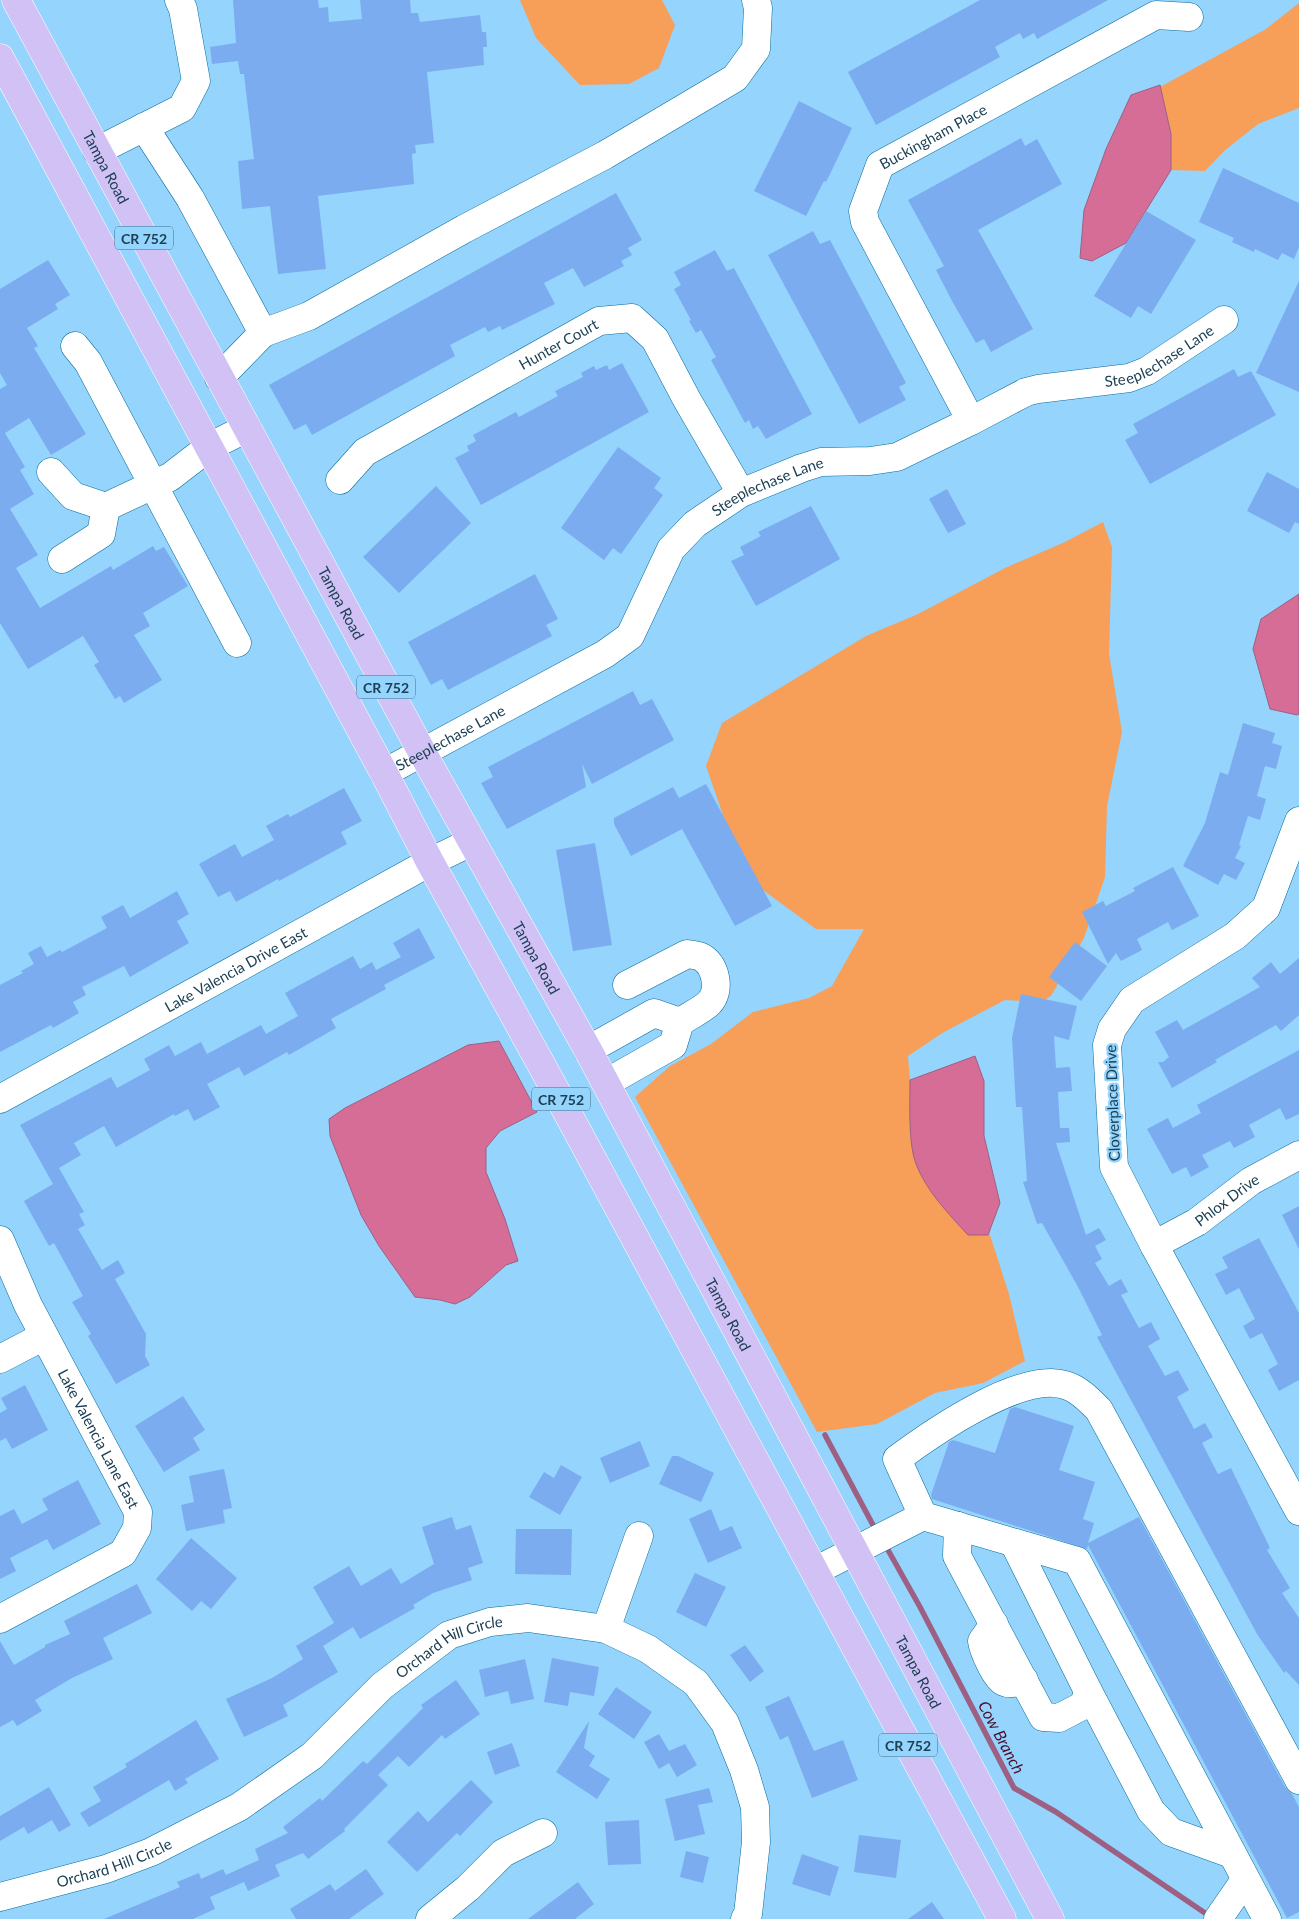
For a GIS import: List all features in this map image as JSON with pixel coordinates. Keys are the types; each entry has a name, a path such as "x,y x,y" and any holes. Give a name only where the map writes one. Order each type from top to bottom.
{"main road":[{"name":"Tampa Road","path":"16,0 471,842 606,1083 1050,1919"},
{"name":"CR 752","path":"0,58 430,862 554,1086 1002,1919"}],"street":[{"path":"98,151 182,108 196,81 183,9 179,0"},
{"path":"220,378 263,333 309,316 464,229 605,155 735,78 756,49 758,8 756,0"},
{"name":"Buckingham Place","path":"971,421 865,222 863,211 880,165 1156,16 1189,17"},
{"path":"144,127 190,198 263,333"},
{"name":"Hunter Court","path":"340,480 365,452 599,321 632,318 655,339 686,398 741,493"},
{"name":"Steeplechase Lane","path":"384,773 605,654 630,636 670,550 695,524 741,493 802,468 822,462 870,461 897,457 1026,392 1129,378 1147,371 1224,320"},
{"path":"75,346 88,362 237,644"},
{"path":"51,472 73,496 106,507 170,477 209,447 247,428"},
{"path":"62,559 101,534 106,507"},
{"name":"Cloverplace Drive","path":"1299,821 1266,908 1235,936 1132,1000 1112,1029 1107,1045 1114,1167 1154,1245 1299,1511"},
{"name":"Lake Valencia Drive East","path":"0,1099 430,862 471,842"},
{"path":"606,1083 673,1045 680,1022 709,1003 716,993 712,968 702,958 687,954 627,985"},
{"path":"588,1050 654,1014 680,1022"},
{"name":"Phlox Drive","path":"1154,1245 1197,1222 1251,1181 1299,1155"},
{"name":"Lake Valencia Lane East","path":"0,1240 28,1305 138,1512 137,1528 123,1553 0,1619"},
{"path":"0,1360 44,1336"},
{"path":"923,1516 897,1459 941,1427 1018,1388 1041,1383 1065,1384 1084,1395 1099,1410 1299,1780"},
{"path":"815,1571 923,1516 1077,1561 1267,1919"},
{"path":"958,1526 957,1556 1043,1717 1059,1718 1084,1705 1088,1691"},
{"path":"606,1629 639,1536"},
{"path":"1014,1543 1151,1811 1171,1832 1232,1854"},
{"name":"Orchard Hill Circle","path":"0,1897 106,1869 142,1856 239,1807 312,1756 382,1686 450,1635 490,1622 528,1618 606,1629 648,1649 696,1683 725,1723 744,1770 755,1807 756,1842 751,1917"},
{"path":"430,1919 468,1888 503,1853 543,1833"},
{"path":"1218,1919 1245,1880"}],"shaded area":[{"path":"520,0 662,0 675,25 659,68 629,84 580,85 536,38"},
{"path":"1299,3 1299,108 1258,124 1224,151 1205,171 1171,170 1171,134 1160,87 1266,29"},
{"path":"1160,85 1171,134 1171,170 1126,243 1092,261 1080,258 1084,210 1106,149 1131,95"},
{"path":"1103,522 1112,547 1109,654 1122,732 1107,806 1105,877 1084,938 1051,996 1040,1002 1005,1000 944,1032 908,1056 910,1125 915,1163 987,1235 989,1232 1009,1294 1025,1361 983,1383 935,1393 877,1424 817,1432 635,1097 670,1066 711,1044 753,1012 809,998 832,986 864,929 816,929 752,882 725,821 706,766 722,723 866,636 918,614 1005,568 1065,542"},
{"path":"1299,594 1299,714 1297,715 1270,709 1253,649 1261,619"},
{"path":"499,1041 537,1112 500,1131 486,1148 486,1172 505,1219 518,1261 506,1265 470,1297 455,1304 415,1297 379,1246 361,1215 330,1136 329,1119 345,1108 468,1045"},
{"path":"975,1056 984,1081 984,1136 1000,1203 988,1235 968,1235 939,1202 926,1184 916,1164 913,1156 911,1134 910,1080"}],"building":[{"path":"233,0 318,0 319,8 328,7 329,22 362,19 360,0 410,0 411,13 418,13 420,22 480,15 482,32 486,32 487,47 483,47 484,65 427,72 434,143 415,145 416,153 412,154 414,184 318,196 326,269 278,274 270,206 242,209 238,161 254,159 244,74 240,74 238,61 212,64 210,47 236,43"},
{"path":"980,0 1108,0 1037,39 1034,33 1023,39 1020,33 995,47 1000,57 876,125 848,72"},
{"path":"799,101 852,128 826,182 824,181 806,216 754,191"},
{"path":"1021,138 1025,146 1037,139 1062,184 978,230 1033,329 991,352 984,339 976,343 951,299 936,270 944,266 908,200"},
{"path":"1223,168 1299,203 1299,247 1294,259 1282,253 1278,260 1255,249 1254,252 1232,242 1234,238 1199,222"},
{"path":"616,193 642,240 628,248 632,255 621,261 624,266 584,287 573,268 544,283 555,304 502,330 500,326 488,332 485,327 450,345 455,356 312,435 306,424 294,430 269,385"},
{"path":"1146,211 1196,240 1151,314 1138,306 1131,318 1094,296"},
{"path":"813,231 820,244 830,240 906,383 899,387 906,400 859,424 768,255"},
{"path":"715,250 727,271 734,268 812,414 766,439 758,426 753,429 749,420 745,423 711,360 716,357 701,330 696,333 674,289 681,285 674,272"},
{"path":"48,260 70,295 55,304 58,309 27,328 38,346 34,348 86,434 51,455 29,418 5,433 25,467 20,470 34,494 10,509 38,555 16,568 40,608 111,566 113,570 153,546 156,551 164,547 188,586 143,613 150,626 134,635 162,680 124,703 120,696 115,699 94,665 99,662 83,636 28,669 0,623 0,389 7,385 0,373 0,289"},
{"path":"1299,281 1299,392 1256,373"},
{"path":"622,363 649,412 481,505 455,458 469,451 467,446 476,441 473,435 516,412 519,417 558,396 555,391 583,377 581,373 594,366 596,370 607,365 609,370"},
{"path":"1234,369 1238,377 1251,371 1276,415 1150,484 1125,440 1138,433 1133,424"},
{"path":"618,447 661,478 654,488 663,495 621,554 613,548 604,560 561,528"},
{"path":"1267,472 1299,489 1299,524 1295,522 1289,533 1247,511"},
{"path":"436,486 471,523 399,593 363,557"},
{"path":"947,489 966,524 948,533 929,499"},
{"path":"811,506 840,559 756,606 731,561 744,555 740,547 761,536 758,532"},
{"path":"535,574 558,619 546,625 552,636 448,690 442,679 431,685 408,642"},
{"path":"633,691 640,705 652,699 674,740 592,784 582,764 586,787 507,829 481,783 493,777 488,767"},
{"path":"1243,723 1275,733 1272,743 1282,746 1276,769 1265,766 1257,796 1266,799 1260,820 1248,816 1239,845 1241,846 1235,858 1245,863 1236,880 1224,874 1218,885 1183,866 1205,823 1220,772 1228,775"},
{"path":"706,784 772,906 735,926 682,829 631,856 614,824 614,818 673,787 679,798"},
{"path":"344,788 362,821 341,832 347,844 236,902 230,891 218,897 199,864 235,844 242,857 274,840 266,826 288,814 290,817"},
{"path":"595,843 612,945 573,951 556,850"},
{"path":"1173,867 1199,916 1172,930 1168,922 1137,939 1142,950 1121,961 1116,953 1108,964 1082,912 1103,901 1106,906 1135,891 1133,888"},
{"path":"177,891 189,914 177,921 189,943 130,977 124,966 82,987 86,995 73,1002 79,1013 53,1028 51,1025 0,1052 0,985 23,973 21,971 34,964 28,953 41,946 47,957 60,950 62,952 107,928 101,917 123,905 130,918"},
{"path":"419,928 435,958 384,985 386,989 331,1019 336,1028 289,1055 287,1052 244,1076 239,1067 207,1084 220,1107 194,1121 188,1109 175,1116 174,1114 116,1147 104,1126 74,1143 81,1155 59,1168 84,1212 79,1214 85,1225 78,1229 102,1270 118,1260 125,1273 115,1279 146,1334 145,1356 150,1365 116,1384 88,1336 91,1334 72,1302 83,1296 54,1243 49,1246 24,1201 53,1184 20,1125 111,1077 117,1088 150,1070 144,1059 169,1045 175,1056 201,1042 207,1054 261,1025 266,1034 298,1016 285,993 353,956 360,969 372,962 376,970 401,957 393,943"},
{"path":"1075,942 1107,966 1081,1001 1049,977"},
{"path":"1299,958 1299,1015 1281,1031 1276,1025 1215,1060 1217,1062 1172,1088 1158,1062 1163,1062 1169,1057 1155,1032 1177,1020 1183,1030 1260,987 1252,978 1271,962 1280,974"},
{"path":"1021,994 1077,1006 1069,1040 1054,1036 1056,1068 1070,1067 1072,1091 1058,1092 1060,1128 1069,1128 1070,1142 1056,1143 1086,1235 1099,1228 1106,1240 1095,1246 1102,1259 1095,1263 1109,1286 1121,1279 1128,1292 1121,1295 1139,1328 1151,1322 1160,1339 1148,1346 1165,1376 1178,1370 1189,1390 1177,1397 1194,1429 1205,1423 1213,1437 1202,1443 1218,1474 1231,1468 1270,1548 1267,1550 1290,1588 1282,1593 1299,1618 1299,1685 1286,1671 1284,1673 1257,1634 1097,1337 1102,1335 1078,1287 1042,1223 1037,1224 1023,1182 1027,1181 1022,1107 1016,1107 1012,1038"},
{"path":"1299,1050 1299,1114 1286,1120 1280,1108 1249,1125 1255,1137 1234,1148 1230,1141 1202,1155 1209,1167 1191,1177 1186,1167 1172,1174 1147,1129 1168,1118 1173,1128 1201,1113 1197,1105"},
{"path":"1299,1206 1299,1249 1282,1215"},
{"path":"1259,1238 1299,1313 1299,1380 1279,1391 1268,1370 1278,1364 1262,1333 1250,1339 1243,1326 1255,1319 1239,1288 1226,1295 1215,1274 1228,1268 1222,1257"},
{"path":"25,1385 48,1430 12,1449 6,1438 0,1441 0,1413 7,1409 1,1398"},
{"path":"183,1396 205,1430 193,1438 200,1450 164,1472 135,1426"},
{"path":"1015,1407 1074,1426 1059,1470 1095,1482 1083,1519 1094,1523 1088,1543 1139,1517 1285,1787 1292,1794 1299,1807 1299,1912 1287,1918 1088,1545 1087,1549 932,1499 931,1495 949,1442 953,1440 995,1453 1010,1409"},
{"path":"640,1441 650,1466 610,1483 600,1458"},
{"path":"672,1456 678,1456 714,1473 701,1502 659,1484"},
{"path":"561,1465 582,1477 560,1515 529,1497 544,1472 554,1478"},
{"path":"224,1469 232,1508 223,1510 225,1523 186,1531 181,1505 194,1502 189,1476"},
{"path":"78,1480 101,1524 53,1550 47,1539 10,1558 16,1571 0,1579 0,1516 14,1509 22,1524 48,1510 42,1499"},
{"path":"711,1509 720,1531 732,1526 742,1548 708,1563 689,1519"},
{"path":"452,1517 456,1530 471,1525 483,1563 468,1568 472,1580 433,1593 413,1605 415,1608 360,1639 353,1627 323,1646 338,1672 283,1705 288,1716 244,1737 226,1699 272,1678 303,1659 296,1646 334,1623 313,1587 349,1566 361,1586 391,1568 401,1584 434,1564 422,1527"},
{"path":"516,1529 572,1529 571,1575 515,1574"},
{"path":"191,1538 237,1578 211,1609 201,1601 192,1611 156,1579"},
{"path":"695,1573 726,1587 706,1627 676,1612"},
{"path":"137,1584 152,1613 103,1638 113,1659 72,1678 35,1700 42,1711 17,1726 13,1720 0,1727 0,1641 14,1665 45,1647 45,1645 70,1634 64,1621"},
{"path":"745,1645 764,1671 750,1682 730,1655"},
{"path":"552,1658 599,1667 594,1696 570,1692 568,1706 544,1702"},
{"path":"525,1659 534,1699 511,1704 508,1691 485,1697 479,1670"},
{"path":"456,1680 480,1714 445,1739 442,1735 409,1767 398,1756 378,1775 388,1785 344,1829 345,1831 308,1859 303,1853 275,1865 280,1876 248,1891 244,1882 210,1897 215,1909 193,1919 104,1919 180,1887 177,1882 199,1873 201,1879 223,1869 226,1875 259,1860 255,1849 288,1833 283,1827 320,1798 322,1801 363,1761 367,1764 423,1708 421,1705"},
{"path":"616,1687 652,1712 634,1739 598,1714"},
{"path":"789,1696 814,1751 843,1740 858,1780 812,1798 788,1736 780,1740 765,1707"},
{"path":"196,1720 219,1759 185,1779 188,1783 175,1791 169,1780 89,1827 80,1813 101,1801 93,1787 127,1767 125,1764"},
{"path":"589,1721 584,1748 595,1756 589,1766 610,1779 597,1799 556,1772"},
{"path":"659,1734 669,1751 685,1744 697,1765 677,1777 669,1763 659,1769 644,1742"},
{"path":"512,1743 520,1766 495,1775 487,1752"},
{"path":"471,1780 493,1802 460,1836 457,1833 417,1872 387,1842 418,1811 428,1822"},
{"path":"49,1787 71,1825 59,1832 52,1820 28,1834 24,1827 0,1841 0,1816"},
{"path":"709,1788 713,1802 698,1805 705,1834 675,1841 665,1799"},
{"path":"639,1820 641,1864 608,1865 605,1822"},
{"path":"859,1835 901,1840 896,1878 854,1872"},
{"path":"686,1851 709,1857 703,1883 680,1877"},
{"path":"802,1854 839,1867 830,1896 792,1884"},
{"path":"366,1869 384,1894 349,1919 296,1919 290,1909 330,1884 335,1891"},
{"path":"578,1882 594,1904 575,1919 528,1919"},
{"path":"932,1902 944,1919 908,1919"}],"waterway":[{"name":"Cow Branch","path":"825,1435 873,1525"},
{"name":"Cow Branch","path":"888,1550 920,1607 1014,1788 1056,1812 1205,1913"}]}
